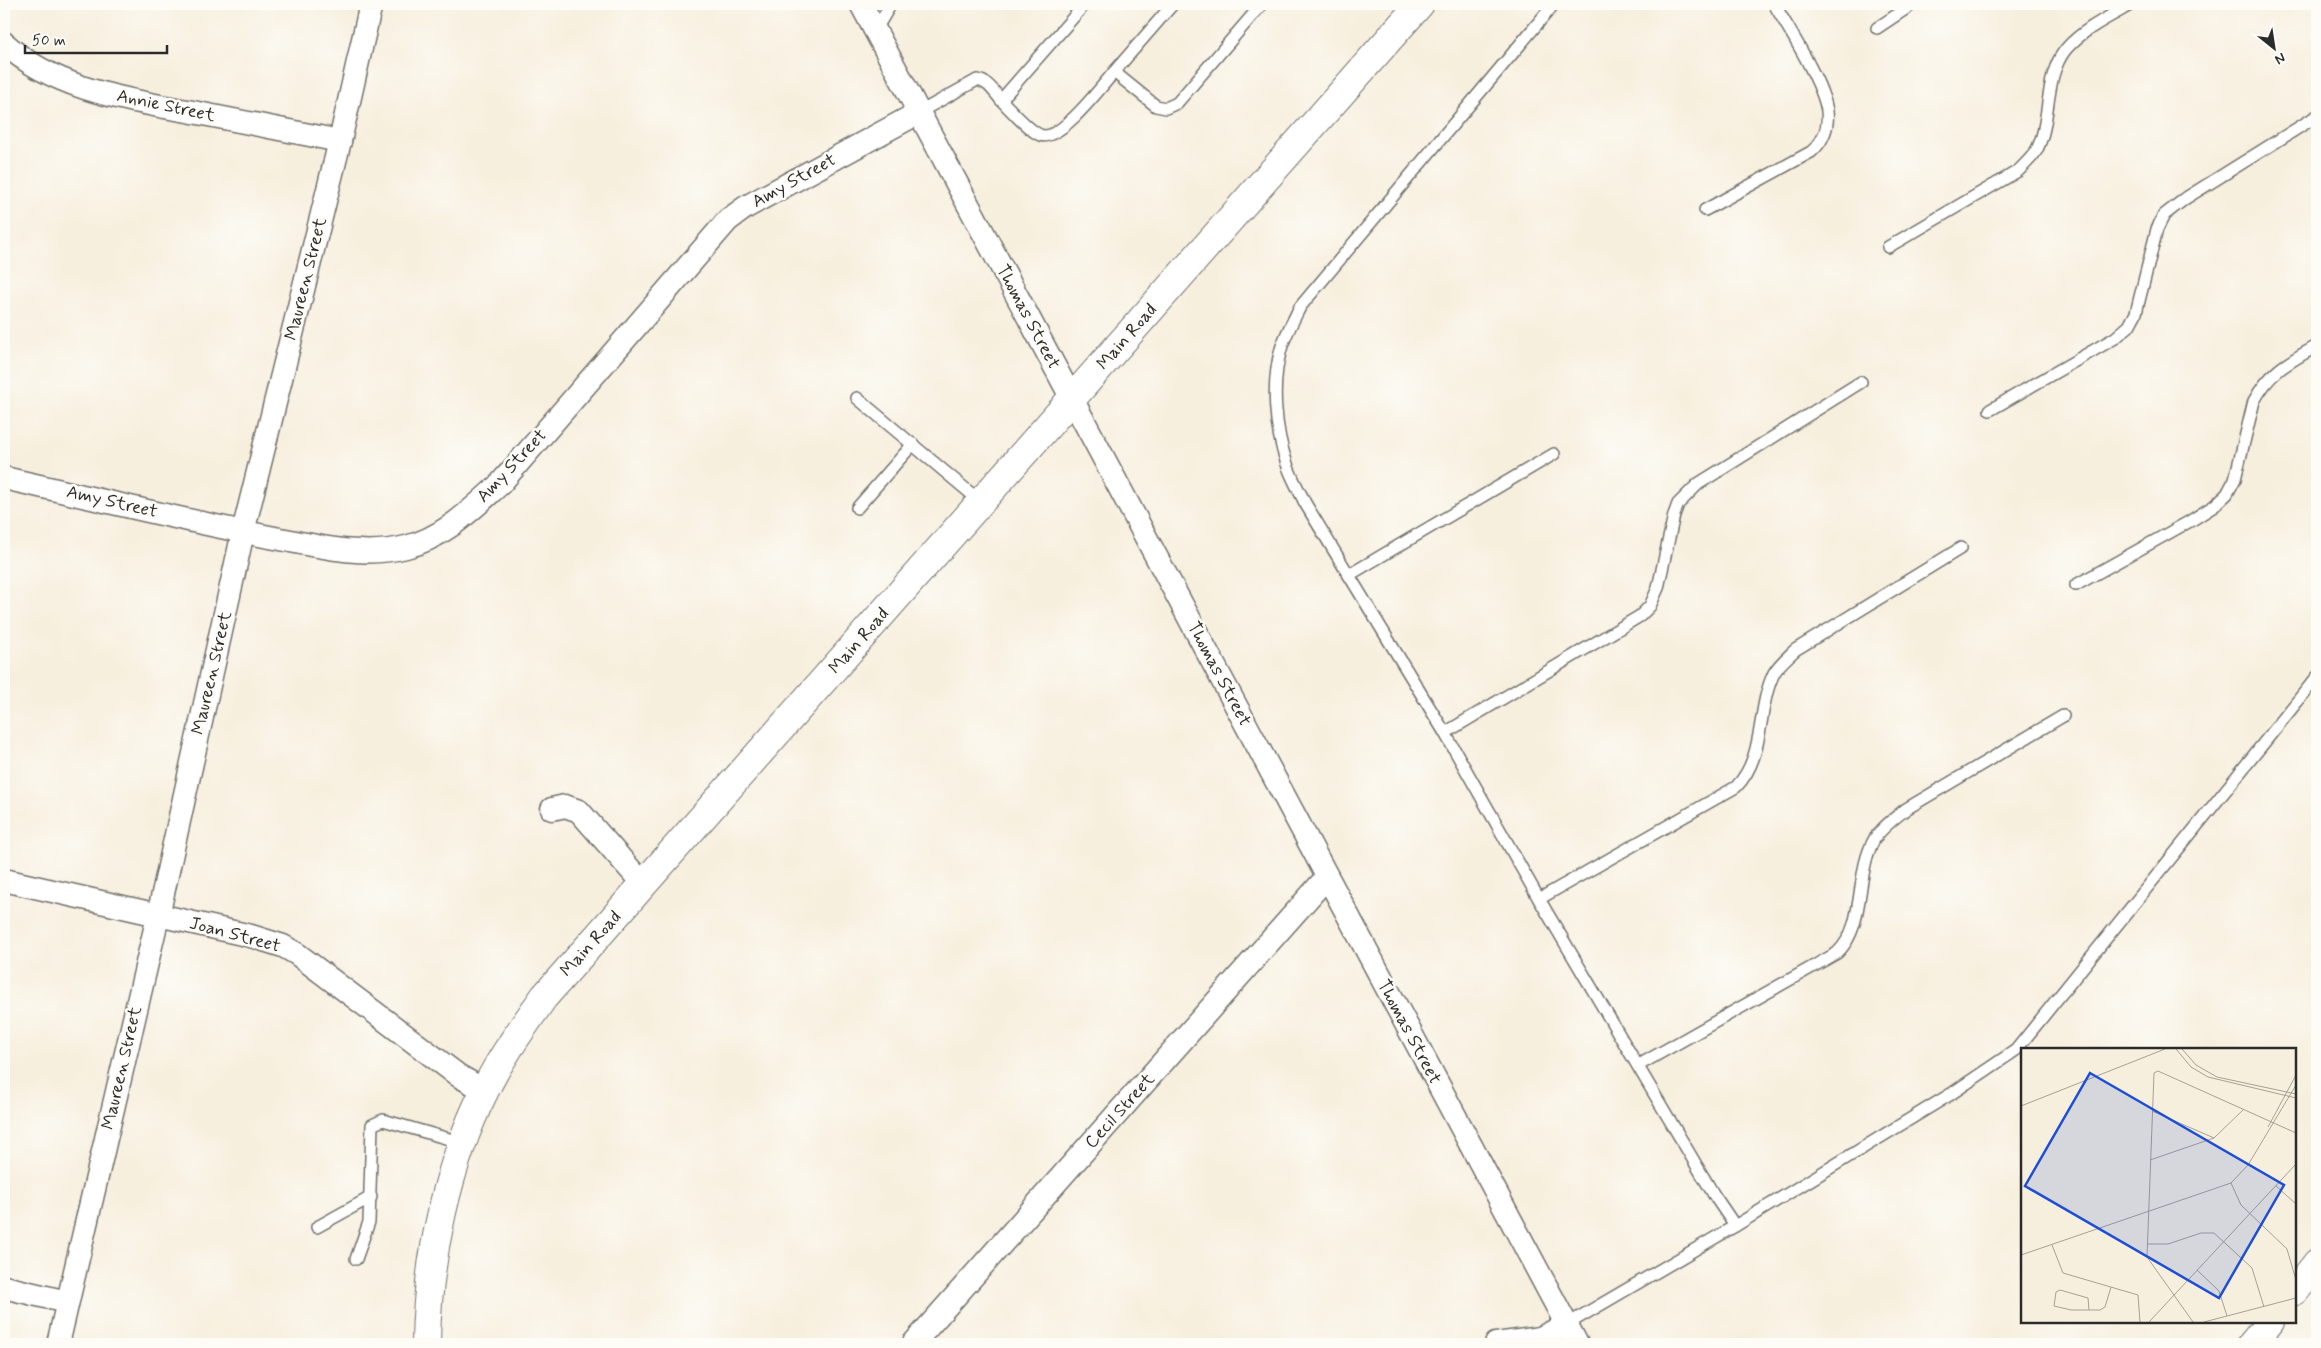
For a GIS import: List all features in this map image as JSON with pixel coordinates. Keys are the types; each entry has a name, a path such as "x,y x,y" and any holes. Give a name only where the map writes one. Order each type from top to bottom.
{"main road":[{"name":"Main Road","path":"426,1344 432,1265 439,1217 463,1143 484,1090 512,1042 544,996 1420,4"},
{"path":"2296,1290 2317,1263"},
{"path":"2252,1344 2269,1323"}],"street":[{"name":"Maureen Street","path":"58,1344 158,916 243,532 340,141 371,4"},
{"name":"Thomas Street","path":"861,4 1571,1335"},
{"name":"Annie Street","path":"4,43 20,58 34,67 81,88 137,101 340,141"},
{"name":"Amy Street","path":"4,478 243,532 343,550 382,552 407,547 437,534 472,510 500,484 728,220 746,207 918,113"},
{"path":"552,809 566,806 579,811 644,885"},
{"name":"Cecil Street","path":"913,1344 1326,878"},
{"name":"Joan Street","path":"4,880 251,936 283,946 315,967 459,1076 484,1090"},
{"path":"4,1287 67,1302"},
{"path":"1496,1344 1571,1335"}],"lane":[{"path":"875,31 891,4"},
{"path":"1001,100 1085,4"},
{"path":"918,113 977,80 988,84 1001,100 1038,135 1048,136 1058,132 1094,96 1173,4"},
{"path":"1114,72 1156,106 1162,108 1173,106 1262,4"},
{"path":"1554,4 1300,307 1281,349 1275,395 1279,433 1287,464 1304,503 1445,733 1539,899 1714,1195 1735,1226"},
{"path":"1705,210 1811,152 1823,138 1827,124 1827,110 1817,84 1774,4"},
{"path":"1877,28 1913,4"},
{"path":"1888,247 2018,171 2030,160 2040,140 2052,82 2058,62 2065,50 2085,32 2132,4"},
{"path":"1990,410 2115,338 2129,326 2136,313 2157,228 2164,215 2186,198 2317,116"},
{"path":"2076,585 2192,520 2214,506 2227,494 2235,479 2254,400 2260,390 2276,370 2317,346"},
{"path":"1445,733 1640,616 1650,606 1658,588 1674,514 1684,496 1698,484 1862,382"},
{"path":"857,398 981,502"},
{"path":"857,508 913,444"},
{"path":"1349,574 1554,454"},
{"path":"1539,899 1736,787 1746,777 1753,764 1771,681 1781,663 1795,650 1961,548"},
{"path":"1571,1335 1735,1226 1951,1094 2016,1050 2317,677"},
{"path":"1639,1066 1837,953 1845,946 1851,934 1866,858 1875,839 1886,825 1913,805 2063,716"},
{"path":"356,1258 369,1222 372,1125 377,1121 383,1120 463,1143"},
{"path":"317,1227 371,1197"}]}
